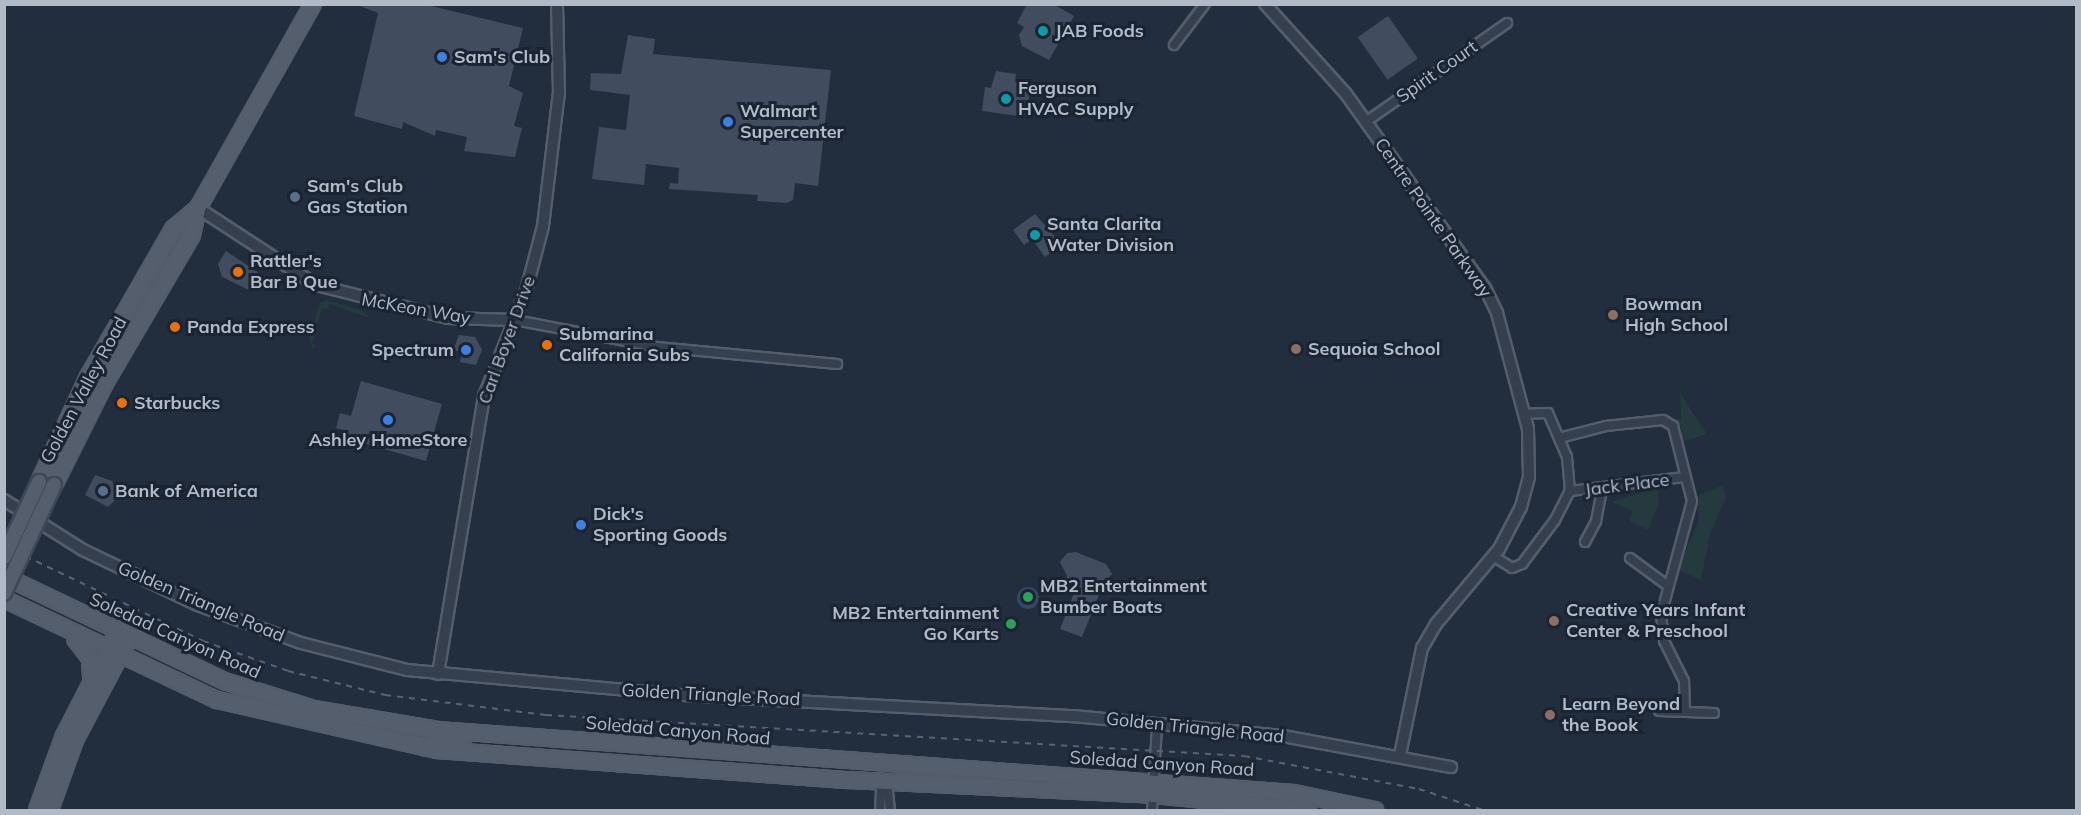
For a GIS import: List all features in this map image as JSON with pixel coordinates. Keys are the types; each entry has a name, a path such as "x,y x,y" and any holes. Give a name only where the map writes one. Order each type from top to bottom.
{"main road":[{"name":"Golden Valley Road","path":"4,593 104,385 192,235 198,207 313,4"},
{"name":"Golden Valley Road","path":"4,557 88,377 173,229 198,207"},
{"name":"Soledad Canyon Road","path":"4,576 123,635 224,681 314,709 488,734 741,754 1153,780 1294,793 1375,810"},
{"name":"Soledad Canyon Road","path":"4,599 113,655 230,704 432,747 887,782 1153,795 1308,810"},
{"path":"64,630 89,656 90,684"},
{"path":"50,810 75,740 123,635"},
{"path":"37,810 54,758 90,684 113,655"},
{"path":"314,709 432,747 488,734"},
{"path":"741,754 782,763 872,771 887,782 900,772 953,775 971,769"}],"street":[{"name":"Carl Boyer Drive","path":"438,674 472,451 484,396 536,262 546,210 559,92 557,4"},
{"path":"1174,45 1204,4"},
{"name":"Centre Pointe Parkway","path":"1265,4 1310,50 1367,121 1492,301 1525,414 1530,445 1526,492 1515,522 1493,556 1436,624 1422,648 1400,755"},
{"name":"Spirit Court","path":"1367,121 1508,23"},
{"name":"McKeon Way","path":"198,207 316,285 448,318 515,320 657,347 837,364"},
{"path":"1493,556 1512,568 1522,564 1555,520 1570,491 1569,465 1548,413 1525,414"},
{"path":"1559,438 1606,426 1668,421 1675,430 1684,477 1692,501 1668,586 1662,625 1684,681 1685,712"},
{"name":"Jack Place","path":"1570,491 1602,489 1684,477"},
{"path":"1585,542 1596,521 1602,489"},
{"name":"Golden Triangle Road","path":"4,500 89,554 232,619 336,653 438,674 1283,736 1400,755 1451,767"},
{"path":"1630,558 1668,586"},
{"path":"1659,711 1714,713"},
{"path":"1152,810 1157,725"},
{"path":"880,810 881,789 887,782"},
{"path":"887,782 890,810"}],"green space":[{"path":"187,229 157,278 107,357 173,239"},
{"path":"327,300 363,311 369,318 330,304 328,309 322,308 312,343 317,346 313,349 309,339 320,303"},
{"path":"1680,393 1707,434 1680,443 1682,431 1677,419 1681,419"},
{"path":"1723,485 1726,497 1710,534 1701,580 1678,570 1698,522 1699,495"},
{"path":"1657,487 1659,503 1648,530 1630,521 1632,511 1612,502"}],"water":[{"name":"MB2 Entertainment Bumber Boats","path":"1024,587 1032,587 1039,594 1039,602 1032,609 1024,609 1017,602 1017,594"}],"building":[{"name":"Sam's Club","path":"355,4 423,4 523,28 509,86 523,93 514,126 522,128 515,157 464,151 467,137 436,130 435,136 403,122 402,129 354,116 378,13"},
{"name":"JAB Foods","path":"1027,4 1053,4 1074,16 1049,60 1022,46 1019,35 1024,27 1017,23"},
{"path":"1388,16 1418,59 1388,80 1358,37"},
{"name":"Walmart Supercenter","path":"628,35 655,39 653,54 831,70 818,186 795,183 793,200 787,203 757,201 758,195 669,189 670,183 678,184 679,168 646,164 644,185 592,179 599,127 626,130 630,95 590,90 591,73 621,74"},
{"name":"Ferguson HVAC Supply","path":"996,71 1016,74 1015,82 1031,84 1026,117 982,111 985,87 991,88"},
{"name":"Santa Clarita Water Division","path":"1035,214 1062,245 1045,257 1032,239 1024,245 1013,230"},
{"name":"Rattler's Bar B Que","path":"226,251 259,273 249,290 222,277 218,264"},
{"name":"Spectrum","path":"459,335 475,337 482,350 476,365 460,362 462,352 453,350"},
{"name":"Ashley HomeStore","path":"361,381 442,404 426,461 345,438 347,431 336,428 340,413 351,416"},
{"name":"Bank of America","path":"95,475 112,481 122,493 108,507 85,495"},
{"path":"1076,552 1106,564 1112,574 1102,587 1082,637 1060,629 1076,588 1064,584 1067,576 1060,562 1067,553"}],"railway":[{"path":"4,546 203,641 288,671 385,695 546,715 1244,756 1419,789 1483,810"}],"place":[{"name":"JAB Foods","path":"1043,31"},
{"name":"Sam's Club","path":"442,57"},
{"name":"Ferguson HVAC Supply","path":"1006,99"},
{"name":"Walmart Supercenter","path":"728,122"},
{"name":"Sam's Club Gas Station","path":"295,197"},
{"name":"Santa Clarita Water Division","path":"1035,235"},
{"name":"Rattler's Bar B Que","path":"238,272"},
{"name":"Bowman High School","path":"1613,315"},
{"name":"Panda Express","path":"175,327"},
{"name":"Submarina California Subs","path":"547,345"},
{"name":"Sequoia School","path":"1296,349"},
{"name":"Spectrum","path":"466,350"},
{"name":"Starbucks","path":"122,403"},
{"name":"Ashley HomeStore","path":"388,420"},
{"name":"Bank of America","path":"103,491"},
{"name":"Dick's Sporting Goods","path":"581,525"},
{"name":"MB2 Entertainment Bumber Boats","path":"1028,597"},
{"name":"Creative Years Infant Center & Preschool","path":"1554,621"},
{"name":"MB2 Entertainment Go Karts","path":"1011,624"},
{"name":"Learn Beyond the Book","path":"1550,715"}]}
